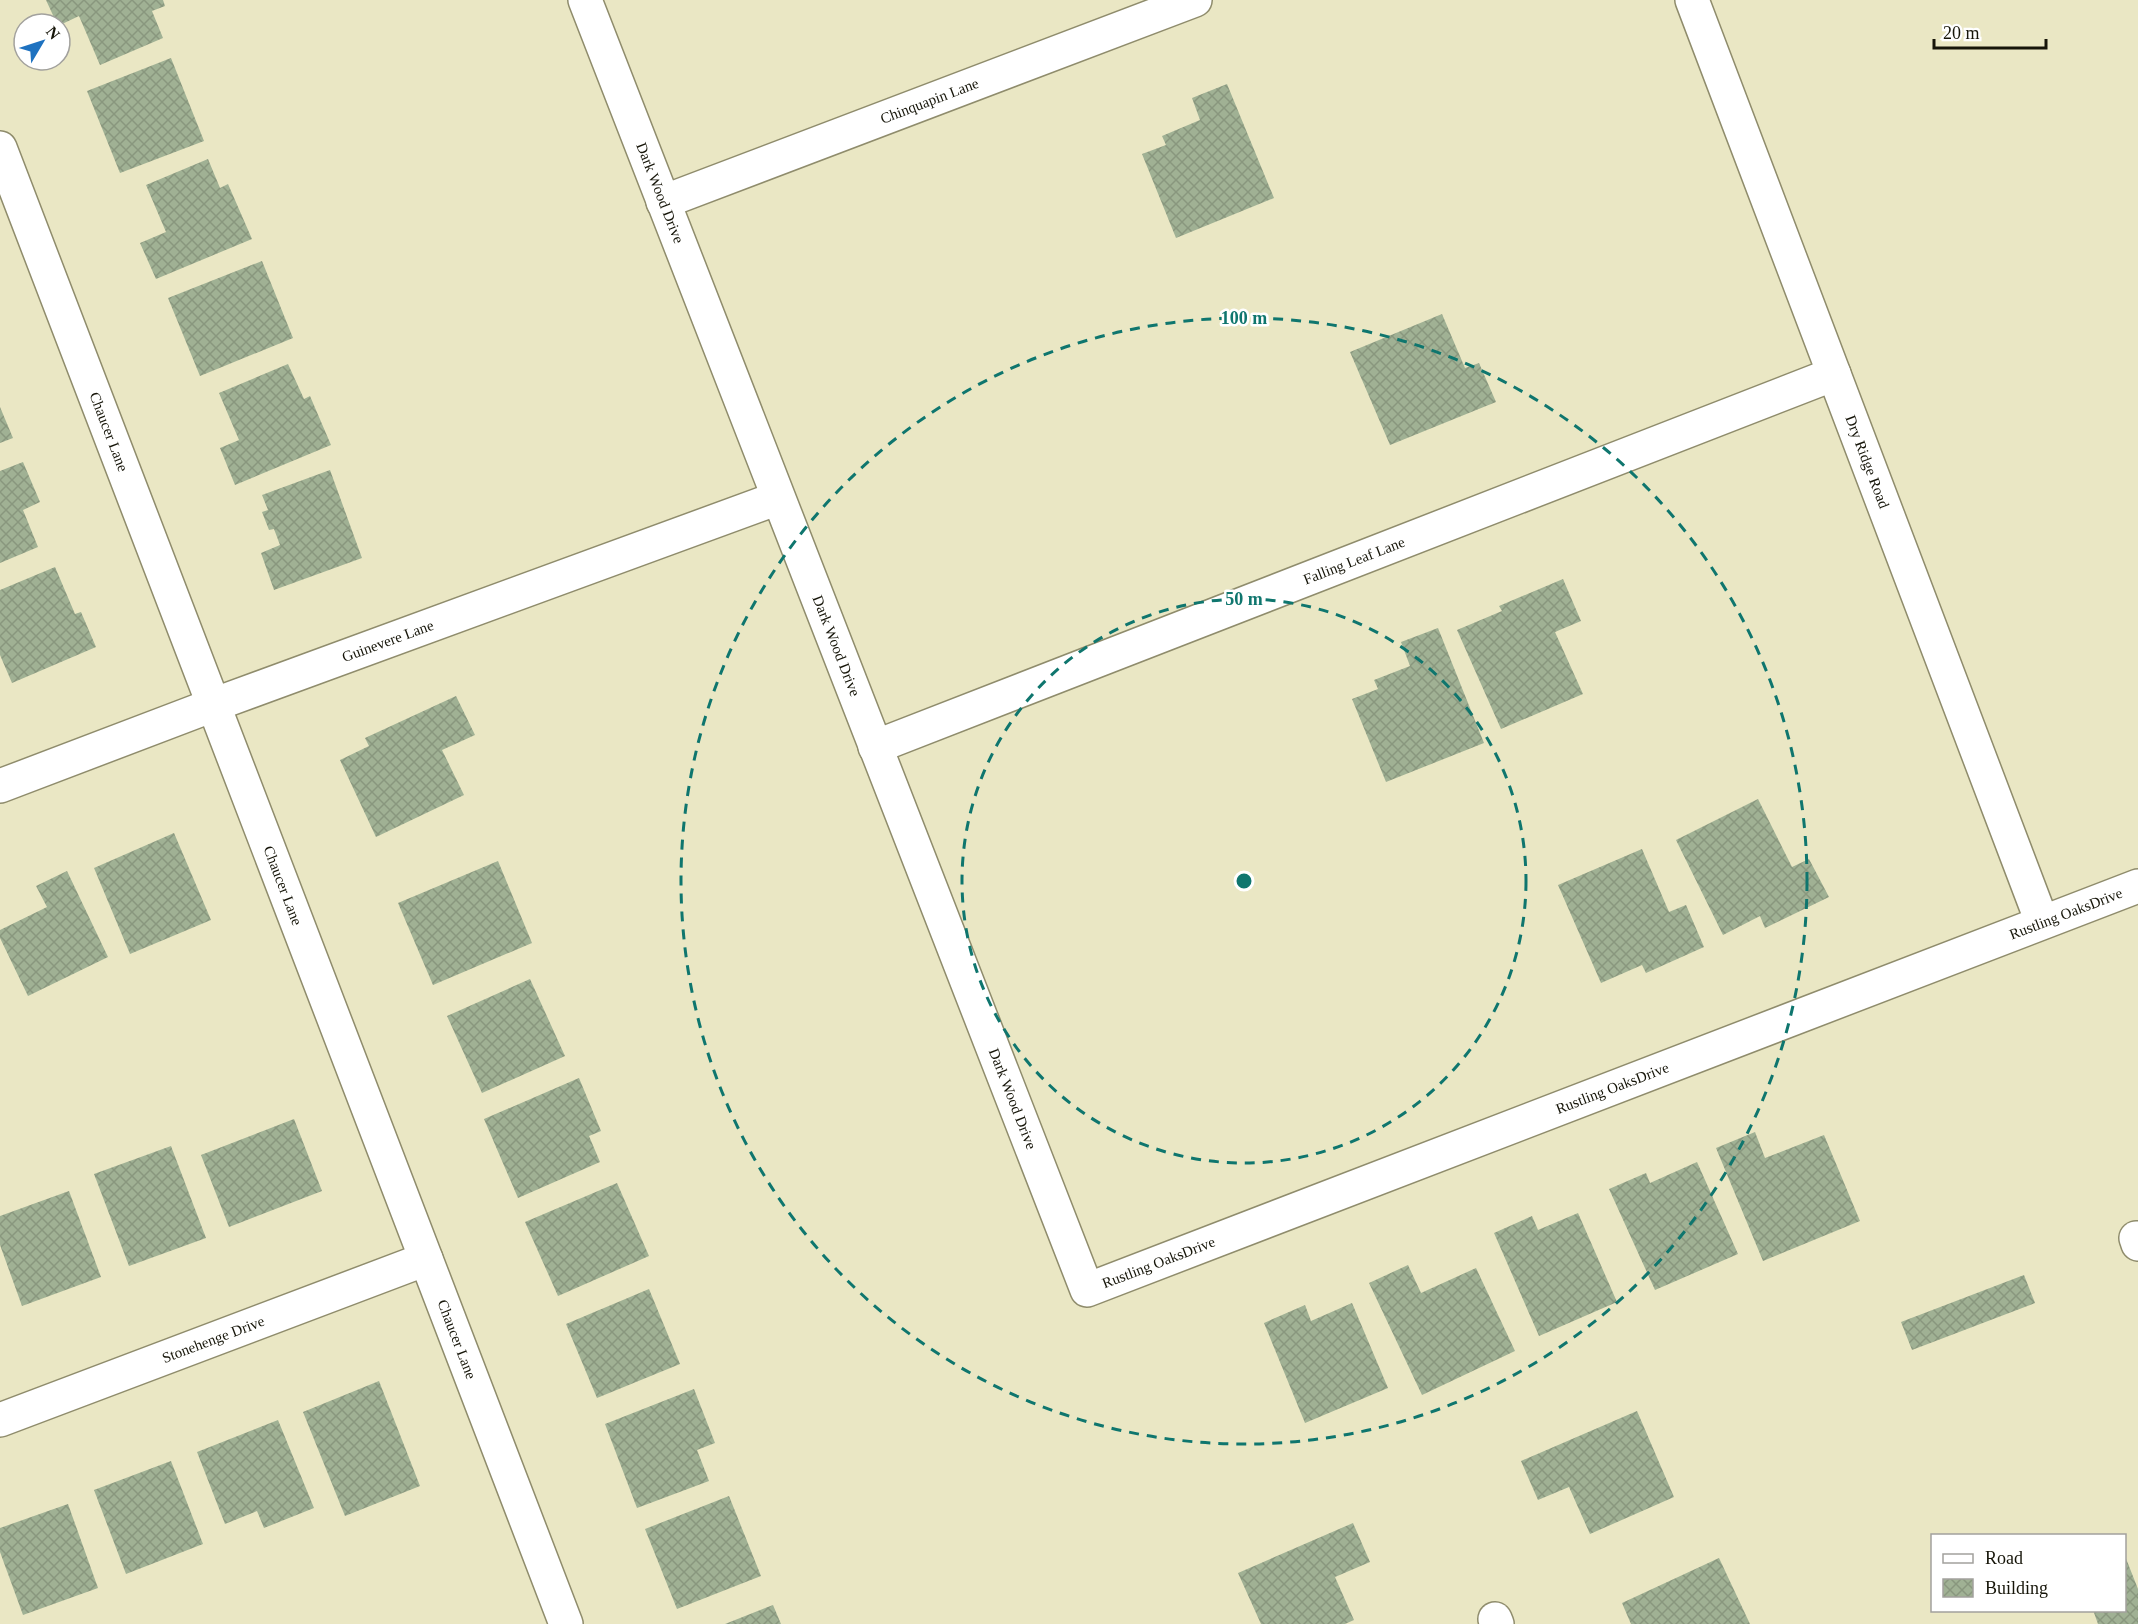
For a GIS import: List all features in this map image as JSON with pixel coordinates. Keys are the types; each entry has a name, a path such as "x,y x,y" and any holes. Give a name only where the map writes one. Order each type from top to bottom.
{"street":[{"name":"Dark Wood Drive","path":"585,0 1087,1290"},
{"name":"Chinquapin Lane","path":"663,202 1195,0"},
{"name":"Dry Ridge Road","path":"1692,0 2042,922"},
{"name":"Chaucer Lane","path":"0,148 566,1624"},
{"name":"Falling Leaf Lane","path":"875,747 1834,374"},
{"name":"Guinevere Lane","path":"0,786 213,705 778,498"},
{"name":"Rustling OaksDrive","path":"1087,1290 2138,885"},
{"name":"Stonehenge Drive","path":"0,1420 426,1259"}],"building":[{"path":"46,0 163,0 165,6 152,11 163,38 100,65 79,16 72,19 72,12 52,12"},
{"path":"171,58 204,141 120,173 87,91"},
{"path":"1227,84 1274,198 1176,238 1142,154 1166,145 1162,136 1200,120 1192,98"},
{"path":"208,159 220,188 228,184 252,239 156,279 140,243 166,232 146,185"},
{"path":"262,261 293,338 200,376 168,298"},
{"path":"1442,314 1465,368 1479,363 1496,402 1390,445 1350,352"},
{"path":"288,364 304,399 310,396 331,445 235,485 220,448 239,440 219,393"},
{"path":"0,407 13,438 0,443"},
{"path":"23,462 40,502 23,510 38,547 0,563 0,471"},
{"path":"330,470 362,558 274,590 261,553 280,545 274,529 269,530 262,512 268,510 262,495"},
{"path":"55,567 75,614 81,612 96,647 12,683 0,655 0,590"},
{"path":"1563,579 1581,621 1555,632 1583,694 1501,729 1457,630 1502,611 1499,606"},
{"path":"1438,628 1484,743 1386,782 1352,699 1378,689 1374,680 1410,666 1401,642"},
{"path":"456,696 475,735 442,750 464,795 376,837 340,760 369,746 365,738"},
{"path":"1758,799 1792,867 1809,859 1829,897 1765,928 1760,916 1723,935 1676,840"},
{"path":"174,833 211,920 130,954 94,868"},
{"path":"1642,849 1669,912 1686,905 1704,947 1646,973 1642,965 1601,983 1558,885"},
{"path":"498,861 532,943 433,985 398,903"},
{"path":"67,871 108,957 28,996 0,938 0,930 47,907 36,886"},
{"path":"530,979 565,1056 482,1093 447,1016"},
{"path":"579,1078 601,1131 589,1136 600,1162 518,1198 484,1119"},
{"path":"294,1119 322,1191 229,1227 201,1155"},
{"path":"1755,1132 1765,1158 1824,1135 1860,1221 1763,1261 1716,1148"},
{"path":"171,1146 206,1238 129,1266 94,1174"},
{"path":"1697,1162 1738,1254 1655,1290 1609,1189 1646,1173 1650,1183"},
{"path":"617,1183 649,1256 558,1296 525,1222"},
{"path":"69,1191 101,1277 22,1306 0,1245 0,1216"},
{"path":"1578,1213 1617,1302 1539,1336 1494,1233 1532,1216 1538,1230"},
{"path":"1408,1265 1421,1293 1476,1268 1515,1351 1422,1395 1369,1283"},
{"path":"2024,1275 2035,1303 1912,1350 1901,1322"},
{"path":"649,1289 680,1364 597,1398 566,1324"},
{"path":"1352,1303 1388,1388 1305,1423 1264,1323 1305,1305 1311,1321"},
{"path":"379,1381 420,1486 345,1516 303,1412"},
{"path":"694,1389 715,1443 697,1450 709,1481 637,1508 605,1424"},
{"path":"1637,1411 1674,1497 1590,1534 1569,1487 1538,1500 1521,1461"},
{"path":"278,1420 314,1508 264,1528 257,1511 225,1524 197,1452"},
{"path":"171,1461 203,1544 126,1574 94,1490"},
{"path":"729,1496 761,1576 677,1609 645,1529"},
{"path":"68,1504 98,1588 23,1615 0,1552 0,1528"},
{"path":"1353,1523 1370,1562 1335,1577 1354,1620 1345,1624 1261,1624 1238,1573"},
{"path":"1719,1558 1750,1624 1631,1624 1622,1603"},
{"path":"2126,1559 2138,1589 2138,1624 2098,1624 2094,1612 2126,1612"},
{"path":"773,1605 781,1624 725,1624"}]}
